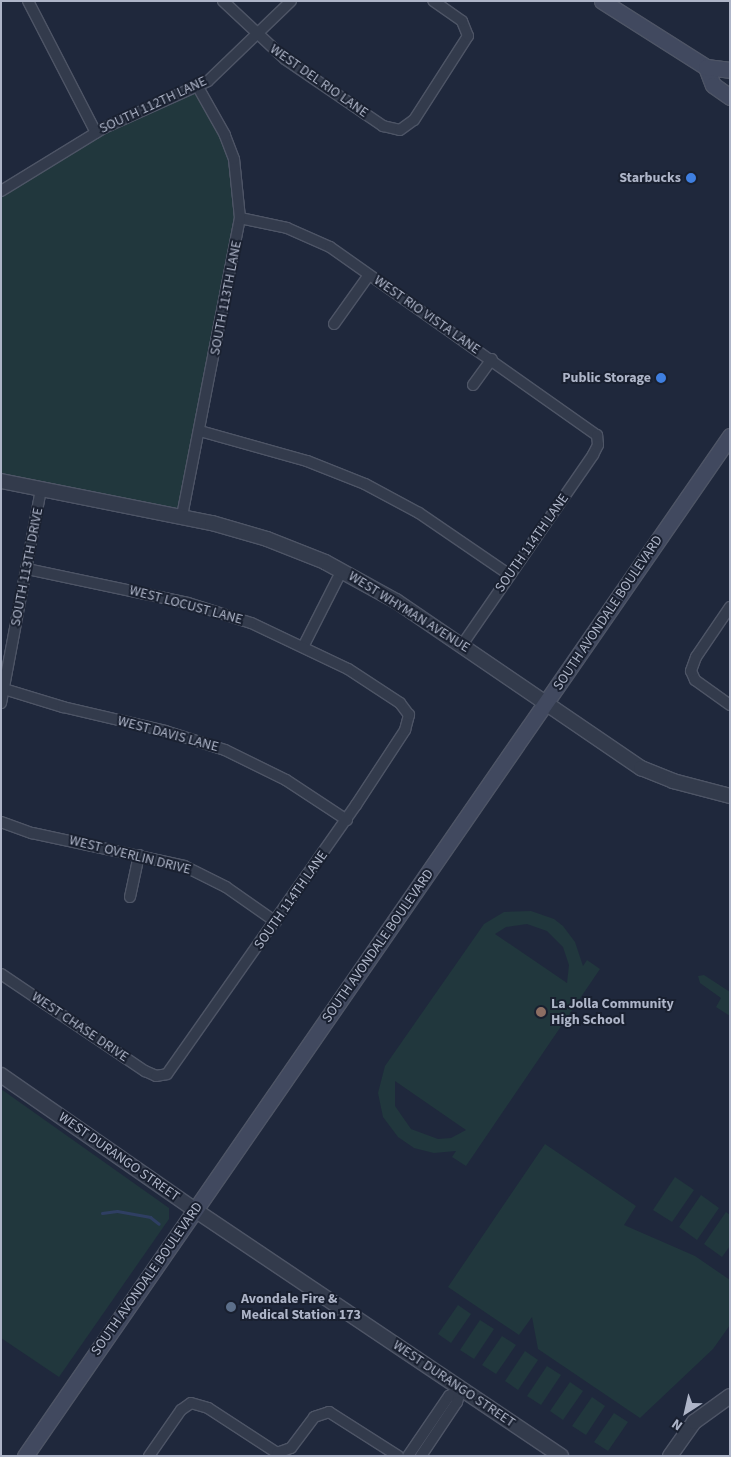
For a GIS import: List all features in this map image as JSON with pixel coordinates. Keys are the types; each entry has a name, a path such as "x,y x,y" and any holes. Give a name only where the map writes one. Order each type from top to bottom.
{"main road":[{"path":"602,1 706,67 730,70"},
{"path":"706,67 713,85 730,96"},
{"name":"SOUTH AVONDALE BOULEVARD","path":"25,1456 730,436"}],"street":[{"path":"28,1 96,132"},
{"name":"WEST DEL RIO LANE","path":"223,1 257,35 289,62 384,126 400,130 414,120 463,47 468,31 462,21 433,1"},
{"name":"SOUTH 112TH LANE","path":"1,191 96,132 198,87 227,65 291,1"},
{"name":"SOUTH 113TH LANE","path":"182,516 240,218 234,159 226,136 198,87"},
{"name":"WEST RIO VISTA LANE","path":"240,218 275,224 310,236 369,274 590,428 599,440"},
{"path":"334,324 369,274"},
{"path":"473,385 492,359"},
{"path":"200,431 307,461 365,484 419,513 510,575"},
{"name":"SOUTH 114TH LANE","path":"462,645 593,455 599,440"},
{"name":"WEST WHYMAN AVENUE","path":"1,481 182,516 267,539 342,570 396,601 647,771 730,796"},
{"name":"SOUTH 113TH DRIVE","path":"1,703 41,489"},
{"name":"WEST LOCUST LANE","path":"27,569 188,603 251,623 304,645 369,682 404,707 409,715"},
{"path":"304,645 342,570"},
{"path":"730,607 696,657 690,671 698,684 730,705"},
{"name":"WEST DAVIS LANE","path":"4,689 63,707 166,731 225,750 286,780 347,820"},
{"name":"SOUTH 114TH LANE","path":"161,1076 175,1067 347,820 405,730 409,715"},
{"name":"WEST OVERLIN DRIVE","path":"1,822 32,833 139,855 205,875 276,922"},
{"path":"130,898 139,855"},
{"name":"WEST CHASE DRIVE","path":"1,974 145,1071 161,1076"},
{"name":"WEST DURANGO STREET","path":"1,1075 195,1210 561,1456"},
{"path":"408,1456 449,1396 460,1388"},
{"path":"421,1456 458,1402 460,1388"},
{"path":"670,1456 694,1422 730,1396"},
{"path":"149,1456 177,1415 192,1403 208,1408 267,1449 282,1453 295,1445 311,1421 323,1412 338,1416 398,1456"}],"green space":[{"path":"198,87 225,135 240,197 182,516 1,481 1,191 83,140"},
{"path":"531,911 554,919 563,926 575,942 583,966 587,960 600,969 466,1166 452,1157 456,1151 434,1153 414,1148 398,1137 383,1117 378,1093 385,1066 484,924 504,912","holes":["527,924 547,931 563,947 569,965 567,983 495,934 506,927","395,1081 466,1130 451,1138 438,1139 411,1129 395,1106"]},
{"path":"704,975 730,992 730,1016 716,1007 721,998 700,983 698,976"},
{"path":"1,1089 169,1208 169,1219 59,1377 1,1338"},
{"path":"545,1144 636,1206 624,1225 695,1256 730,1280 730,1325 713,1349 640,1418 538,1349 532,1317 519,1335 448,1287"},
{"path":"675,1177 694,1190 672,1222 653,1210"},
{"path":"701,1195 719,1208 697,1240 679,1227"},
{"path":"726,1212 730,1215 730,1246 722,1257 704,1244"},
{"path":"458,1305 471,1314 451,1343 438,1334"},
{"path":"480,1320 494,1329 474,1359 460,1350"},
{"path":"502,1336 516,1345 496,1374 482,1365"},
{"path":"525,1351 538,1360 518,1390 505,1381"},
{"path":"547,1366 561,1375 541,1405 527,1396"},
{"path":"570,1382 583,1391 563,1420 550,1411"},
{"path":"592,1397 605,1406 586,1435 572,1426"},
{"path":"614,1413 628,1422 608,1451 594,1442"}],"waterway":[{"path":"102,1213 117,1211 150,1217 159,1224"}],"place":[{"name":"Starbucks","path":"691,178"},
{"name":"Public Storage","path":"661,378"},
{"name":"La Jolla Community High School","path":"541,1012"},
{"name":"Avondale Fire & Medical Station 173","path":"231,1307"}]}
